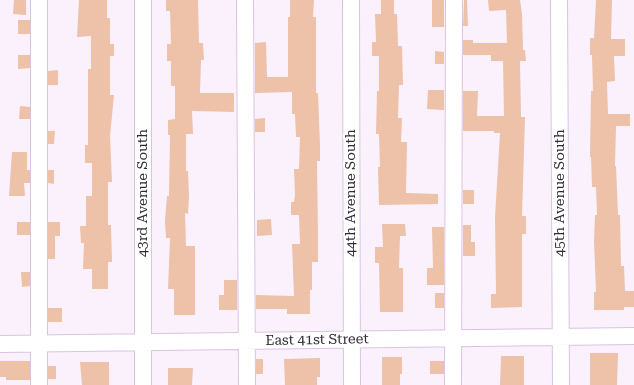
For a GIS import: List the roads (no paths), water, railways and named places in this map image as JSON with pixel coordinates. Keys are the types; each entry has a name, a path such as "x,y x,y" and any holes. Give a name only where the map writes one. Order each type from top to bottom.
{"street":[{"path":"39,0 39,385"},
{"name":"43rd Avenue South","path":"143,385 144,0"},
{"path":"245,0 247,385"},
{"name":"44th Avenue South","path":"351,0 352,385"},
{"path":"453,385 454,0"},
{"name":"45th Avenue South","path":"559,0 561,385"},
{"name":"East 41st Street","path":"0,344 634,336"}]}
